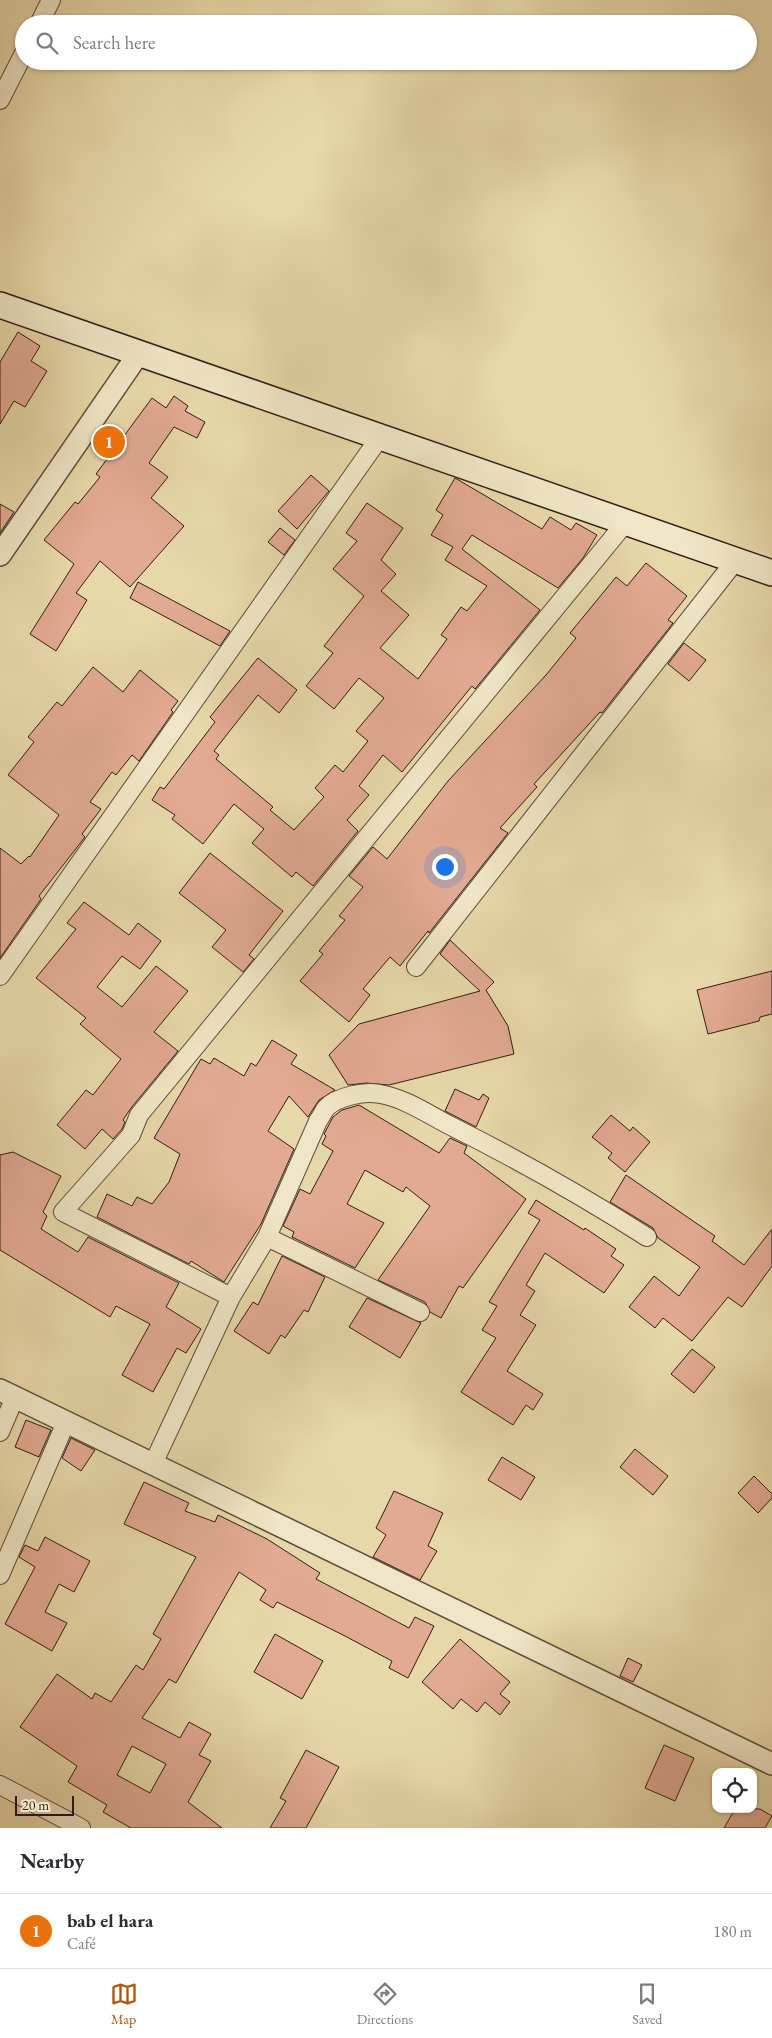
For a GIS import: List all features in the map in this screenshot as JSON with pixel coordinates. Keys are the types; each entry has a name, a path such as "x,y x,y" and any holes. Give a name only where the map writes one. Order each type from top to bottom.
{"main road":[{"path":"0,305 772,573"}],"street":[{"path":"44,15 51,0"},
{"path":"0,100 15,70"},
{"path":"0,555 139,353"},
{"path":"0,976 380,437"},
{"path":"231,1297 64,1212 131,1135 139,1115 626,522"},
{"path":"416,967 736,560"},
{"path":"153,1464 231,1297 267,1237 318,1121 326,1108 338,1101 354,1095 380,1094 408,1104 529,1164 647,1236"},
{"path":"267,1237 420,1312"},
{"path":"0,1432 8,1394 772,1764"},
{"path":"0,1575 66,1422"},
{"path":"0,1785 81,1828"}],"building":[{"path":"18,332 40,346 31,361 47,371 25,407 14,401 0,424 0,362"},
{"path":"174,396 188,406 185,411 205,422 197,438 174,427 149,463 168,477 151,498 184,526 130,587 100,561 76,593 87,600 56,651 30,634 74,564 44,540 75,502 78,504 100,477 96,474 152,398 166,408"},
{"path":"311,475 329,491 297,529 278,511"},
{"path":"455,478 542,529 550,517 571,530 576,523 597,535 583,558 558,588 472,535 462,549 540,610 475,689 472,686 402,772 383,755 359,786 369,795 347,820 358,831 313,886 296,872 292,877 252,843 264,829 234,804 203,844 172,819 175,815 152,800 160,787 164,789 215,722 210,717 258,658 297,690 279,713 258,695 214,751 219,755 216,759 273,807 270,810 294,830 324,797 315,788 335,765 343,772 368,741 356,731 384,698 359,678 334,709 306,686 333,653 324,646 364,596 333,569 357,541 346,533 367,503 403,528 381,560 396,574 381,591 409,615 380,648 418,679 447,639 441,635 461,607 467,611 487,586 445,560 453,547 431,535 443,515 436,510"},
{"path":"0,504 14,512 0,533"},
{"path":"280,528 295,540 284,555 268,542"},
{"path":"646,563 687,596 668,620 673,623 602,713 600,712 534,784 537,787 500,828 508,833 429,933 428,931 400,966 390,957 363,989 370,995 349,1022 300,981 323,954 319,951 345,920 339,916 363,887 349,876 373,847 387,859 448,781 546,675 576,638 570,633 616,577 627,586"},
{"path":"138,582 230,631 220,646 130,598"},
{"path":"684,643 706,660 689,681 668,664"},
{"path":"93,667 123,692 140,670 178,701 171,710 173,712 139,761 132,755 116,775 112,772 90,802 101,809 82,834 85,837 39,896 41,899 0,958 0,848 21,864 30,857 59,815 8,775 34,742 28,737 57,702 62,706"},
{"path":"210,853 283,911 249,955 254,959 243,972 212,947 226,930 179,893"},
{"path":"84,902 129,935 138,923 161,941 140,969 122,956 97,987 122,1007 156,966 188,991 154,1032 178,1051 131,1108 123,1120 125,1122 122,1129 113,1139 102,1129 85,1149 57,1125 86,1090 93,1095 121,1059 80,1024 86,1018 36,978 76,929 67,923"},
{"path":"450,940 494,982 486,990 508,1026 514,1054 389,1085 366,1083 348,1085 329,1055 359,1024 480,991 440,954"},
{"path":"772,971 772,1014 760,1017 759,1021 708,1034 697,990"},
{"path":"272,1040 297,1055 291,1064 335,1090 319,1100 308,1117 289,1096 268,1131 294,1149 261,1224 224,1282 191,1261 189,1264 97,1217 107,1194 132,1206 137,1197 152,1204 169,1182 180,1154 154,1138 201,1059 210,1064 214,1058 244,1076 251,1063 256,1066"},
{"path":"455,1089 479,1100 483,1094 489,1098 476,1127 445,1111"},
{"path":"359,1105 439,1153 450,1138 467,1146 464,1153 526,1199 463,1288 459,1286 441,1318 430,1312 425,1302 378,1280 430,1206 406,1187 403,1192 365,1170 347,1204 384,1223 355,1268 292,1237 294,1232 283,1226 300,1189 310,1194 333,1151 322,1144 326,1136 324,1134 333,1117 342,1110"},
{"path":"611,1115 630,1131 633,1127 650,1142 625,1172 608,1158 612,1153 592,1137"},
{"path":"13,1152 61,1176 43,1212 47,1216 41,1229 78,1252 88,1237 179,1283 166,1307 201,1329 186,1353 177,1348 153,1392 122,1375 150,1324 116,1306 110,1317 0,1250 0,1155"},
{"path":"626,1175 715,1236 712,1241 744,1265 772,1229 772,1266 742,1307 728,1297 692,1341 663,1318 655,1328 629,1307 654,1276 679,1296 700,1267 658,1238 653,1228 610,1202"},
{"path":"536,1200 584,1230 585,1228 616,1249 611,1256 624,1265 604,1293 545,1253 526,1285 535,1291 520,1315 536,1325 507,1371 543,1394 533,1410 526,1405 513,1425 461,1392 496,1338 482,1330 497,1306 489,1302 540,1220 528,1213"},
{"path":"282,1256 325,1277 308,1312 304,1310 285,1338 281,1335 269,1354 234,1331 253,1302 258,1305"},
{"path":"367,1298 421,1323 400,1358 349,1327"},
{"path":"692,1349 715,1367 694,1393 671,1374"},
{"path":"26,1420 51,1430 39,1457 15,1447"},
{"path":"71,1438 95,1450 81,1471 62,1458"},
{"path":"635,1449 668,1476 653,1495 620,1467"},
{"path":"502,1457 535,1477 521,1500 488,1480"},
{"path":"754,1476 772,1494 772,1498 758,1513 738,1493"},
{"path":"144,1482 189,1503 185,1511 215,1522 218,1515 267,1539 320,1573 316,1579 409,1628 415,1617 434,1626 408,1678 389,1668 392,1661 345,1636 277,1602 273,1608 260,1600 266,1590 239,1572 176,1683 169,1679 142,1718 180,1738 189,1722 211,1734 199,1755 211,1761 188,1802 222,1828 131,1828 103,1812 107,1805 68,1782 77,1766 20,1727 57,1674 92,1699 95,1693 111,1702 136,1665 143,1670 161,1639 153,1634 196,1557 124,1524","holes":["132,1746 166,1764 150,1793 117,1775"]},
{"path":"394,1491 443,1513 428,1546 437,1551 420,1580 373,1557 386,1535 376,1528"},
{"path":"45,1537 90,1561 74,1592 59,1584 45,1612 67,1623 52,1651 5,1624 35,1567 19,1557 25,1545 38,1551"},
{"path":"275,1634 323,1661 302,1699 254,1672"},
{"path":"460,1639 510,1682 500,1694 510,1702 500,1715 485,1702 477,1712 461,1699 453,1709 422,1682"},
{"path":"628,1658 642,1665 633,1682 620,1676"},
{"path":"664,1745 694,1758 675,1801 645,1788"},
{"path":"306,1750 339,1767 306,1828 270,1828 286,1801 280,1798"},
{"path":"757,1809 760,1809 772,1816 765,1828 724,1828 733,1813 757,1813"}],"place":[{"name":"bab el hara","path":"109,442"}]}
